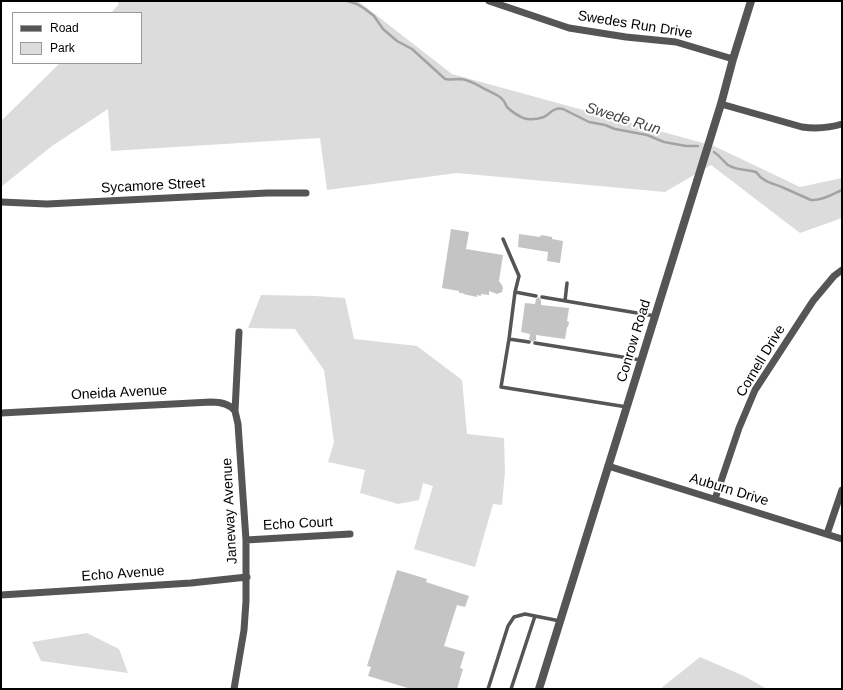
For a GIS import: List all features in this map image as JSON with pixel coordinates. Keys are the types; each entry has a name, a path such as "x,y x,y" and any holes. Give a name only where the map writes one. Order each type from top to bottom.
{"street":[{"name":"Swedes Run Drive","path":"489,1 569,28 626,38 676,42 733,59"},
{"name":"Conrow Road","path":"539,689 721,104 751,1"},
{"path":"721,104 814,129 842,124"},
{"name":"Sycamore Street","path":"1,202 47,204 306,193"},
{"name":"Cornell Drive","path":"715,499 739,428 756,390 813,301 834,276 842,270"},
{"name":"Janeway Avenue","path":"234,689 244,630 247,577 238,424 235,411 239,332"},
{"name":"Oneida Avenue","path":"1,413 212,402 219,402 229,405 235,411"},
{"name":"Auburn Drive","path":"608,466 842,539"},
{"path":"827,534 842,490"},
{"name":"Echo Court","path":"246,540 350,534"},
{"name":"Echo Avenue","path":"1,595 191,583 247,577"}],"lane":[{"path":"503,240 519,276 510,339 501,387 627,406"},
{"path":"565,301 567,283"},
{"path":"516,292 536,296"},
{"path":"542,297 655,316"},
{"path":"510,339 529,342"},
{"path":"535,343 641,360"},
{"path":"488,689 508,626 514,617 525,614 560,621"},
{"path":"512,689 535,616"}],"green space":[{"path":"117,1 358,1 452,74 714,146 800,187 842,178 842,218 800,233 711,165 665,192 457,173 327,190 320,138 111,151 108,109 52,146 1,187 1,121 59,64 142,64 142,12 112,12 119,4"},
{"path":"261,295 345,298 354,339 417,346 462,380 467,434 504,438 505,472 502,505 493,504 475,567 414,549 433,486 423,483 419,500 398,504 360,493 365,470 328,462 334,442 324,370 295,329 248,328"},
{"path":"87,633 119,649 128,673 41,661 32,642"},
{"path":"700,657 744,676 767,689 660,689"}],"building":[{"path":"451,229 469,232 466,249 503,255 499,281 503,288 502,292 497,294 489,291 489,295 481,294 481,296 477,295 477,297 459,293 459,291 442,288"},
{"path":"519,234 540,237 541,235 563,241 560,263 547,261 548,252 518,247"},
{"path":"539,297 541,300 541,305 569,308 567,321 569,322 565,339 536,335 536,340 532,342 529,339 530,334 521,332 525,303 535,304 536,299"},
{"path":"397,570 427,579 426,582 469,596 465,607 457,605 444,646 465,652 460,668 463,669 457,689 411,689 368,676 371,667 367,666"}],"waterway":[{"name":"Swede Run","path":"347,1 357,4 374,16 383,29 397,41 412,49 445,79 461,79 475,84 499,96 507,107 523,118 542,118 555,110 563,109 589,122 647,135 664,142 686,146 698,146"},
{"name":"Swede Run","path":"714,152 731,167 756,172 765,181 811,200 823,198 842,190"}]}
